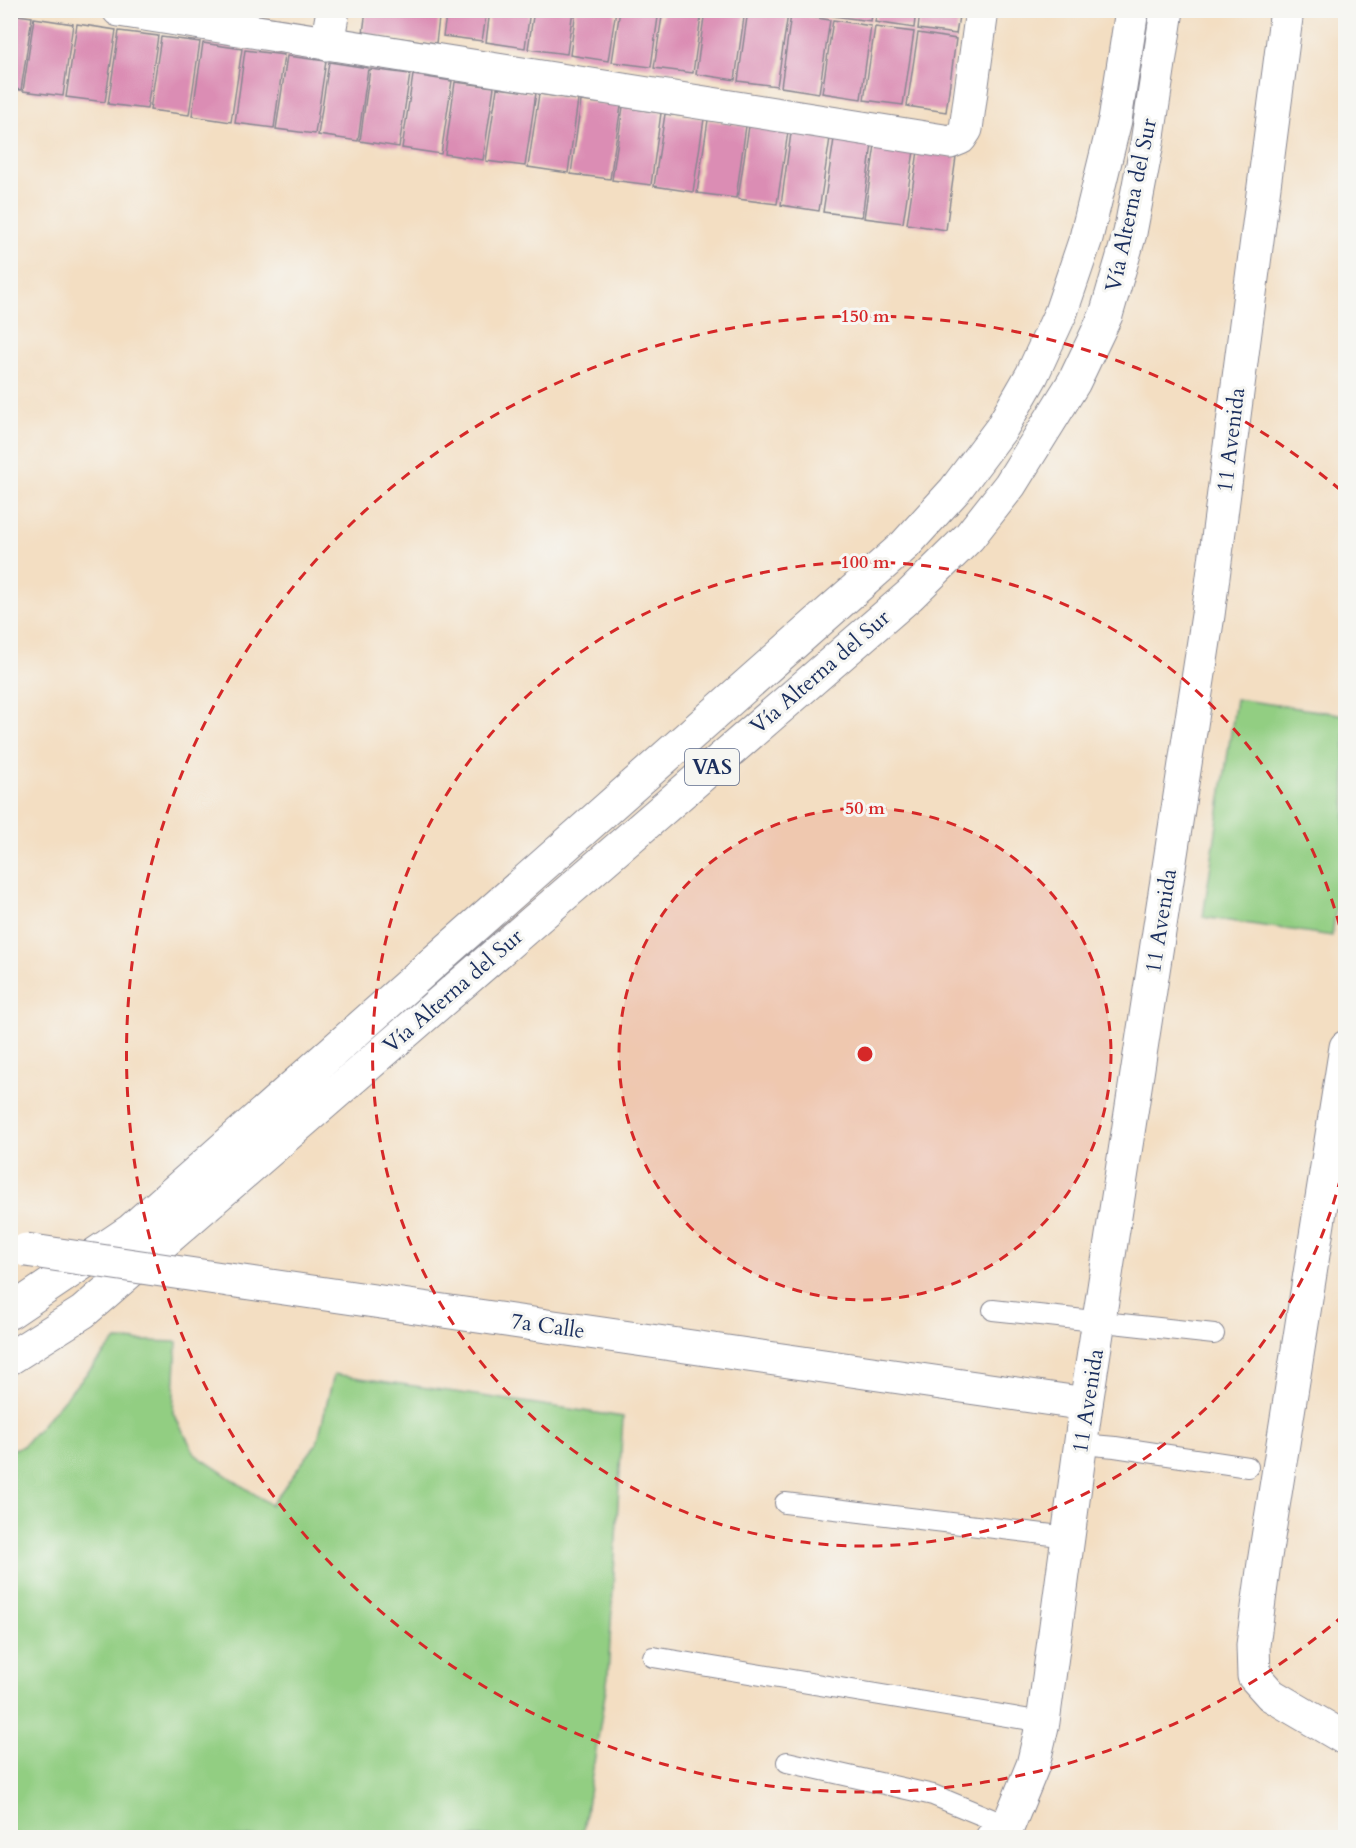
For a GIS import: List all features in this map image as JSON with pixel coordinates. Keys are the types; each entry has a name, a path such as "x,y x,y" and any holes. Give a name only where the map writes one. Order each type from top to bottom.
{"main road":[{"path":"119,10 314,32 950,142 960,138 966,129 982,10"},
{"path":"314,32 333,10"},
{"name":"Vía Alterna del Sur","path":"10,1312 130,1231 896,553 955,490 1001,429 1032,375 1061,312 1086,238 1115,120 1132,10"},
{"name":"Vía Alterna del Sur","path":"10,1358 83,1312 910,595 969,537 1010,485 1074,382 1106,315 1130,233 1147,143 1167,10"},
{"name":"11 Avenida","path":"1006,1834 1033,1765 1043,1722 1086,1404 1208,615 1287,10"},
{"path":"1346,1047 1253,1645 1254,1676 1271,1695 1346,1739"},
{"name":"7a Calle","path":"18,1249 1086,1404"}],"lane":[{"path":"993,1310 1214,1334"},
{"path":"1081,1444 1248,1467"},
{"path":"785,1503 1069,1537"},
{"path":"653,1657 1043,1722"},
{"path":"787,1762 933,1795 1006,1834"}],"green space":[{"path":"1236,699 1345,715 1345,847 1332,936 1203,917"},
{"path":"116,1340 177,1342 173,1413 196,1455 271,1505 317,1443 334,1374 623,1417 608,1676 582,1837 11,1837 11,1450 23,1446"}],"building":[{"path":"366,10 440,10 436,43 363,33"},
{"path":"447,10 487,10 482,41 443,36"},
{"path":"490,10 530,10 525,48 486,42"},
{"path":"534,10 573,10 567,54 528,49"},
{"path":"576,10 616,10 608,61 570,55"},
{"path":"620,10 659,10 651,67 612,62"},
{"path":"663,10 702,10 693,73 654,68"},
{"path":"705,10 745,10 735,80 696,74"},
{"path":"748,10 788,14 777,86 738,81"},
{"path":"833,10 873,10 871,21 833,16"},
{"path":"877,10 916,10 914,28 875,22"},
{"path":"920,10 960,10 956,34 918,29"},
{"path":"10,14 32,17 21,90 10,88"},
{"path":"791,14 830,20 819,93 781,87"},
{"path":"34,18 73,24 63,96 23,91"},
{"path":"833,20 871,26 861,99 822,93"},
{"path":"77,24 116,30 105,102 66,97"},
{"path":"875,27 914,32 903,105 864,100"},
{"path":"119,31 158,36 147,109 108,104"},
{"path":"918,33 956,39 946,112 907,106"},
{"path":"161,37 200,42 189,115 150,110"},
{"path":"203,43 242,49 231,122 192,116"},
{"path":"245,50 284,55 274,128 235,123"},
{"path":"287,56 326,61 315,134 276,129"},
{"path":"329,62 368,68 358,141 318,135"},
{"path":"370,69 410,74 399,147 360,141"},
{"path":"413,75 452,81 441,154 402,148"},
{"path":"455,82 494,87 483,160 445,154"},
{"path":"497,88 536,93 525,166 486,161"},
{"path":"539,94 578,100 568,173 528,167"},
{"path":"581,101 621,106 610,179 571,174"},
{"path":"623,107 661,113 651,185 612,180"},
{"path":"665,114 704,119 693,192 654,186"},
{"path":"708,120 746,126 736,198 697,193"},
{"path":"749,126 788,132 777,204 738,199"},
{"path":"791,133 830,138 819,211 781,205"},
{"path":"834,139 872,144 862,217 823,212"},
{"path":"875,145 914,151 903,223 864,218"},
{"path":"918,151 956,157 946,230 907,224"}]}
